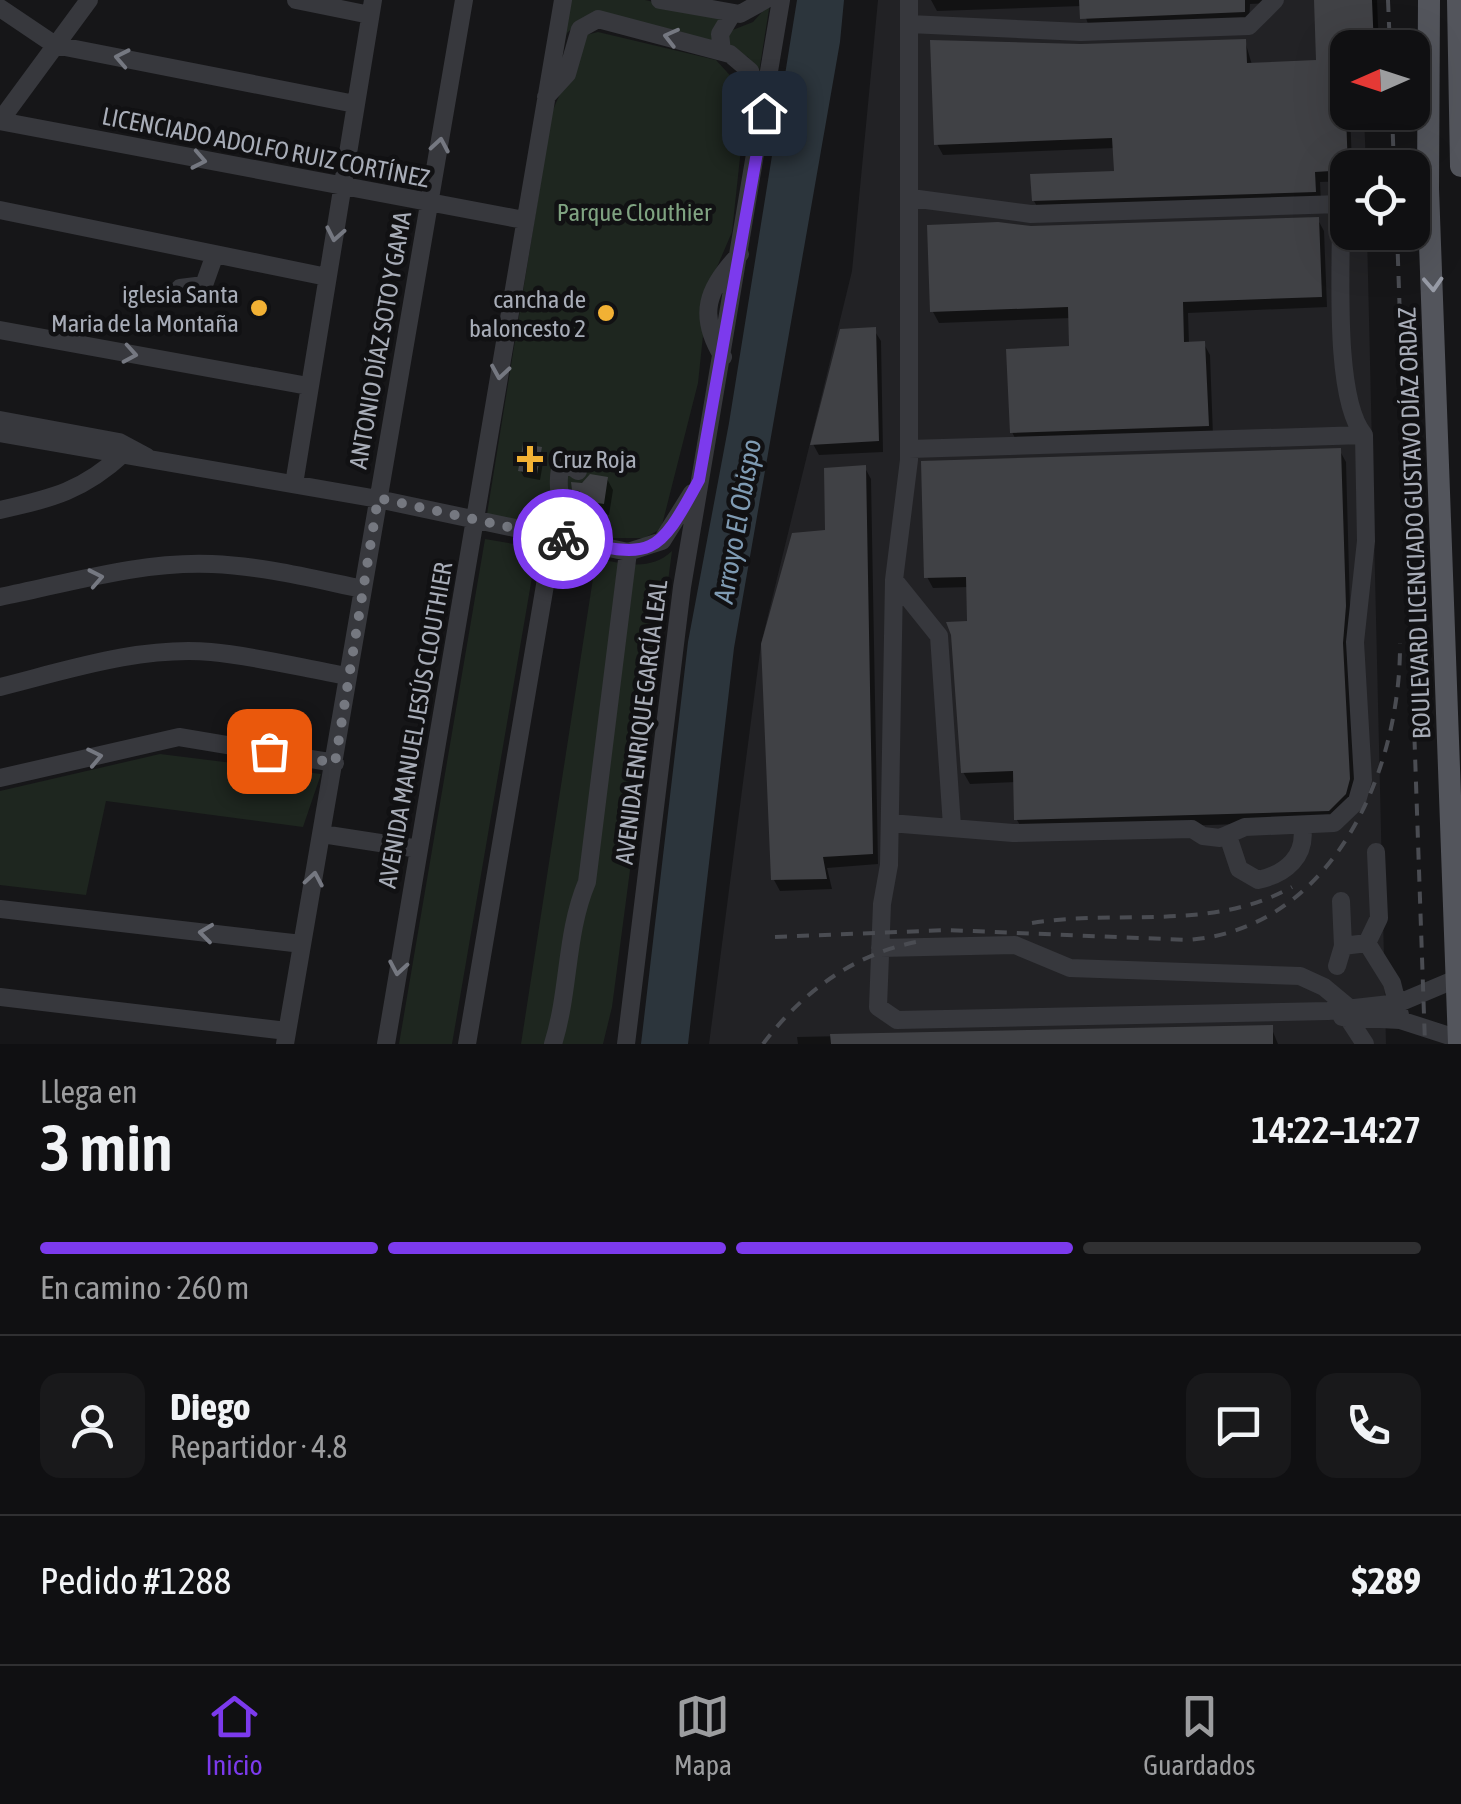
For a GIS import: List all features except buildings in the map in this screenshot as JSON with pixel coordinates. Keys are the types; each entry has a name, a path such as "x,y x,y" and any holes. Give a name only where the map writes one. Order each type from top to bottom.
{"main road":[{"path":"1414,0 1422,30"},
{"name":"BOULEVARD LICENCIADO GUSTAVO DÍAZ ORDAZ","path":"1427,30 1430,0"},
{"path":"1459,6 1461,166"},
{"name":"BOULEVARD LICENCIADO GUSTAVO DÍAZ ORDAZ","path":"1423,250 1459,1042"}],"street":[{"path":"0,121 90,0"},
{"path":"294,484 372,7 296,0"},
{"name":"ANTONIO DÍAZ SOTO Y GAMA","path":"286,1038 464,0"},
{"name":"AVENIDA MANUEL JESÚS CLOUTHIER","path":"386,1044 564,0"},
{"path":"660,0 748,13 765,0"},
{"name":"AVENIDA ENRIQUE GARCÍA LEAL","path":"636,978 666,704 699,480 781,0"},
{"path":"910,0 909,449 894,580 890,823 878,1007 897,1020 1399,1012 1456,979"},
{"path":"909,24 1081,32 1248,26 1275,0"},
{"path":"0,8 55,45 355,104"},
{"path":"722,51 720,34 736,9"},
{"path":"546,97 567,74 580,29 592,19 722,51 750,71 764,113"},
{"name":"LICENCIADO ADOLFO RUIZ CORTÍNEZ","path":"0,121 524,220"},
{"path":"911,198 1031,214 1330,200"},
{"path":"0,210 328,277"},
{"path":"890,823 1013,833 1192,829 1203,836 1228,836 1246,827 1325,826 1343,819 1362,789 1355,642 1366,541 1364,435 1353,416 1344,379 1344,250"},
{"path":"180,288 204,285 214,256"},
{"path":"0,330 308,386"},
{"path":"0,420 148,458 378,498 628,552 662,541 699,480"},
{"path":"0,432 126,451"},
{"path":"909,449 1364,435"},
{"path":"0,510 76,490 126,451"},
{"path":"466,1044 566,514 558,483 560,469 570,464 578,470"},
{"path":"554,1044 562,1018 574,914 587,882 628,552"},
{"path":"0,597 151,567 189,564 290,574 363,589"},
{"path":"894,580 940,636 952,826"},
{"path":"0,687 81,666 177,651 212,652 347,676"},
{"path":"0,778 179,737 335,763"},
{"path":"1228,836 1239,869 1258,880 1278,874 1295,861 1303,844 1302,826"},
{"path":"322,834 418,849"},
{"path":"1367,943 1379,918 1376,852"},
{"path":"1336,966 1344,946 1341,900"},
{"path":"0,909 302,944"},
{"path":"1344,946 1367,943"},
{"path":"1367,943 1392,983 1399,1012 1459,1042"},
{"path":"880,948 1014,945 1070,968 1300,976 1317,983 1349,1014 1366,1044"},
{"path":"618,1044 636,978"},
{"path":"626,1044 636,978"},
{"path":"0,997 286,1038"}],"shaded area":[{"path":"878,0 1362,0 1353,30 1330,30 1330,130 1365,130 1365,150 1330,150 1330,250 1367,250 1386,1044 709,1044 761,644 852,271"}],"green space":[{"path":"568,0 645,0 722,17 713,42 583,18 567,33 557,68"},
{"path":"770,3 759,72 748,57 728,47 725,33 753,22"},
{"name":"Parque Clouthier","path":"598,32 716,60 737,83 745,111 732,232 708,288 698,383 661,529 644,538 601,538 487,514 552,112 586,35"},
{"path":"485,539 537,548 452,1044 399,1044"},
{"path":"672,551 612,1007 603,1044 521,1044 596,559 646,564"},
{"path":"160,754 321,774 303,827 106,801 86,895 0,885 0,791"}],"water":[{"name":"Arroyo El Obispo","path":"797,0 844,0 840,42 734,648 688,1044 641,1044 688,642 729,423"}],"railway":[{"path":"1388,0 1389,30"},
{"path":"1393,130 1393,150"},
{"path":"1398,250 1425,1044"},
{"path":"775,937 947,930 1188,940 1239,929 1282,907 1319,875 1349,835 1372,790 1388,742 1400,643"},
{"path":"1032,923 1230,910 1292,887"},
{"path":"763,1044 795,1007 832,977 874,955 921,941"}],"way so far":[{"path":"269,751 335,763 378,498 563,539"}],"place":[{"name":"iglesia Santa Maria de la Montaña","path":"259,308"},
{"name":"cancha de baloncesto 2","path":"606,313"},
{"name":"Cruz Roja","path":"530,459"}],"route":[{"path":"563,539 618,551 650,548 671,530 699,480 764,113"}]}
